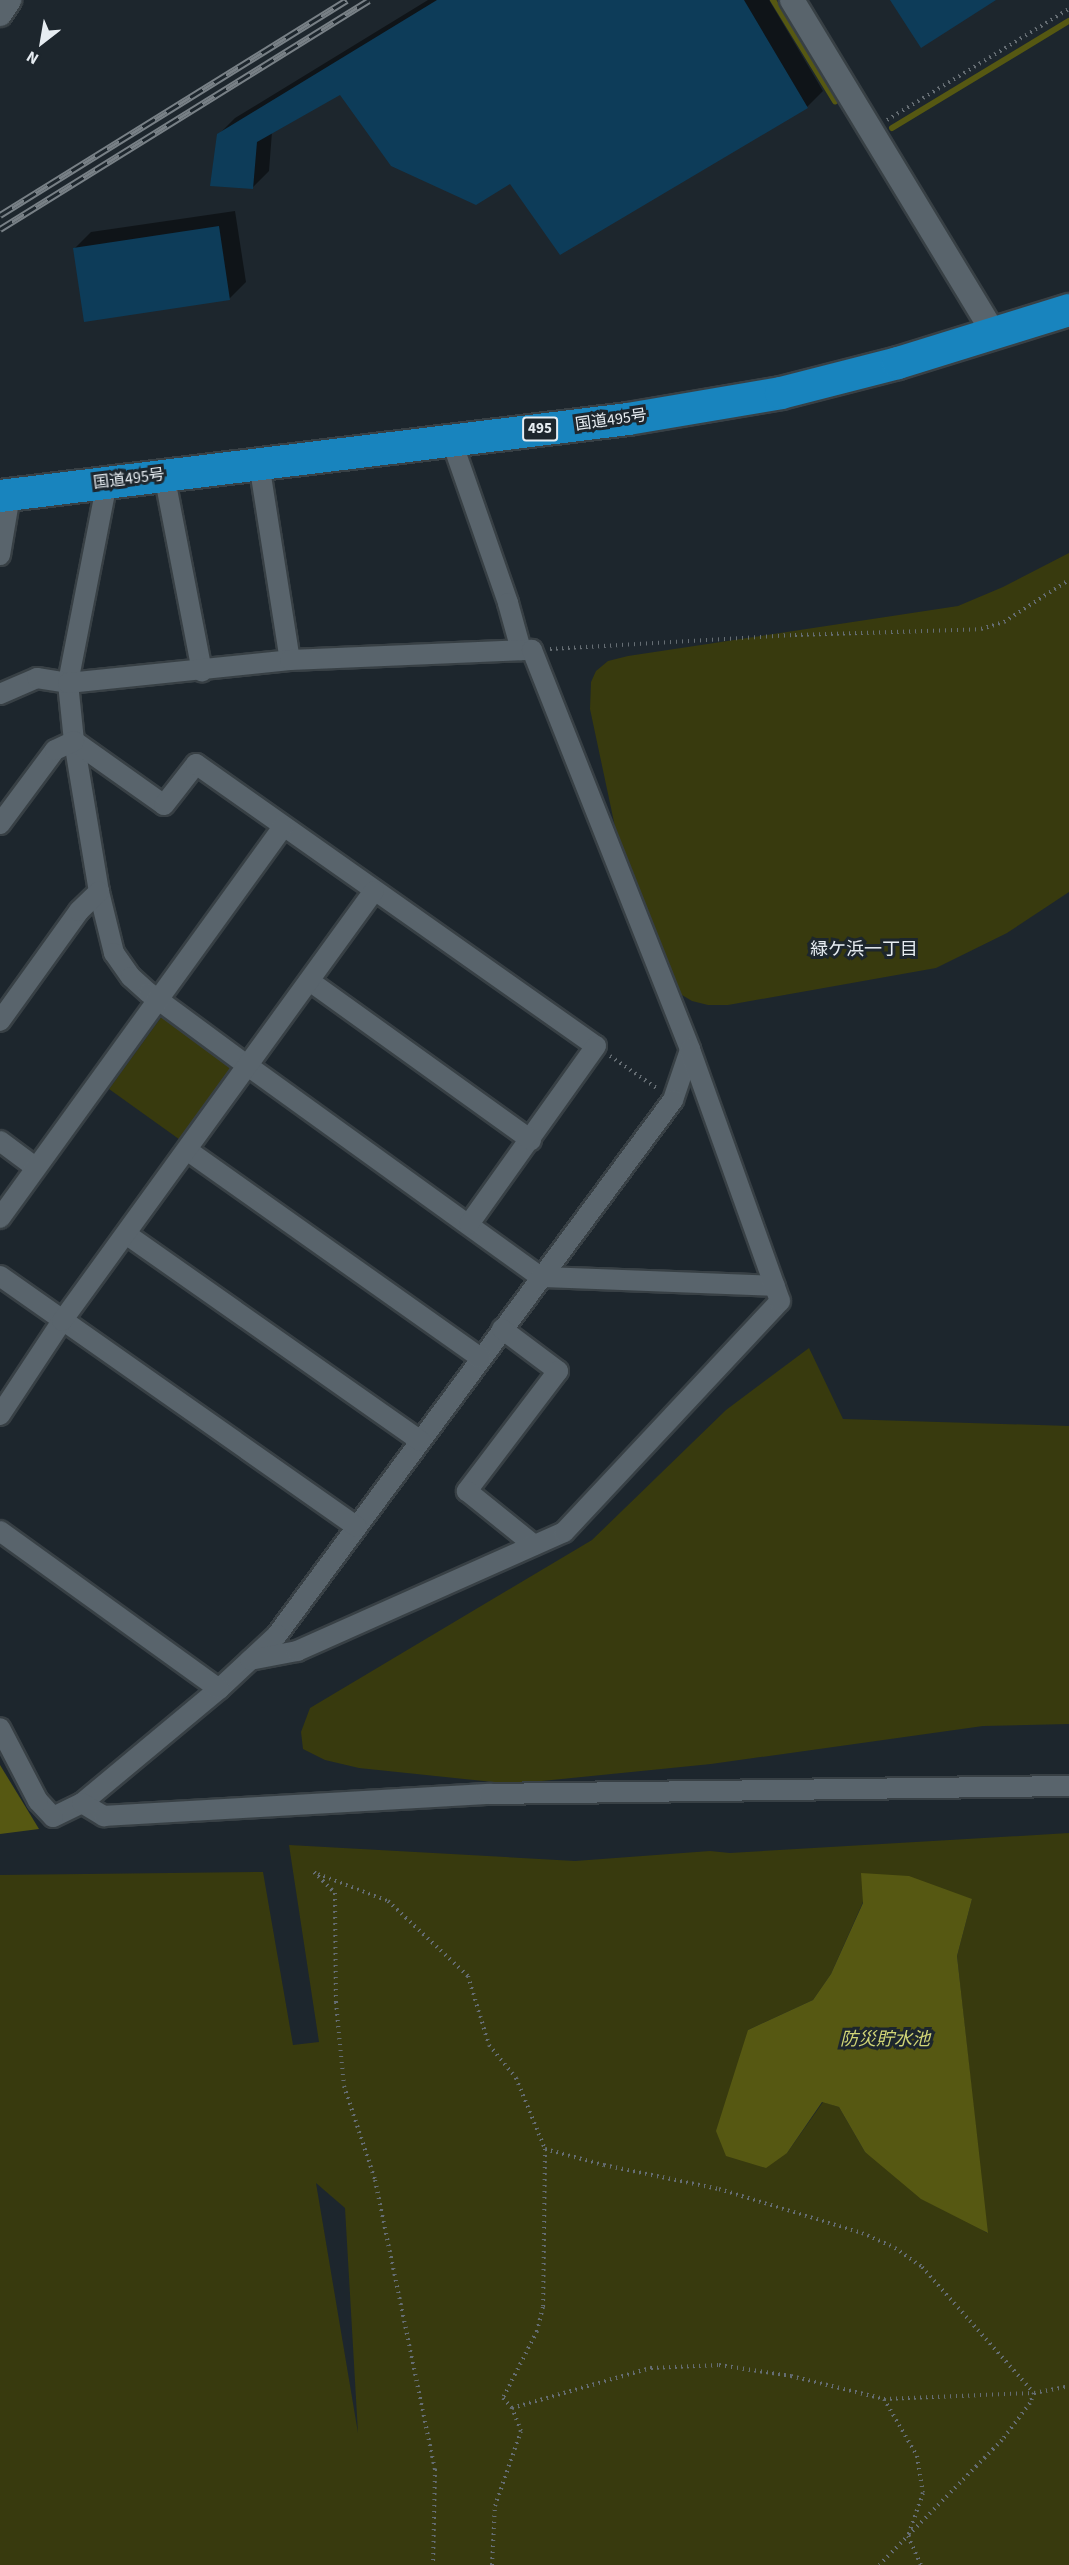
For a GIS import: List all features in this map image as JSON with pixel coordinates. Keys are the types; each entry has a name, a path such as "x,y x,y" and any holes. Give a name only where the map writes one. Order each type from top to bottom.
{"highway":[{"name":"国道495号","path":"5,496 164,474 628,419 781,393 898,363 1069,310"}],"street":[{"path":"0,14 9,0"},
{"path":"792,0 994,334"},
{"path":"250,1660 297,1651 564,1532 780,1301 690,1050 526,650 451,439"},
{"path":"259,463 290,660"},
{"path":"164,474 202,671"},
{"path":"107,482 68,683 74,741 99,892 114,953 131,977 159,1001 541,1277 775,1286"},
{"path":"0,555 5,496"},
{"path":"0,694 37,678 68,683 202,671 290,660 526,650"},
{"path":"0,824 55,750 74,741"},
{"path":"74,741 164,805 196,764 596,1046 469,1224"},
{"path":"0,1218 283,827"},
{"path":"1,1411 62,1321 311,981 374,891"},
{"path":"0,1021 79,911 99,892"},
{"path":"311,981 531,1140"},
{"path":"0,1728 38,1801 53,1816 82,1803 219,1689 278,1635 673,1100 690,1050"},
{"path":"0,1141 35,1167"},
{"path":"187,1150 481,1358"},
{"path":"126,1234 420,1441"},
{"path":"0,1276 357,1527"},
{"path":"502,1329 558,1371 467,1491 534,1545"},
{"path":"0,1531 219,1689"},
{"path":"82,1803 104,1816 489,1794 1069,1786"}],"path":[{"path":"871,129 1069,9"},
{"path":"526,650 795,634 981,629 1004,622 1069,580"},
{"path":"596,1046 673,1100"},
{"path":"433,2565 435,2469 375,2180 344,2086 336,2002 335,1893 314,1872 388,1901 468,1976 489,2045 516,2078 545,2149 543,2307 537,2331 503,2398 512,2408 521,2431 495,2506 492,2565"},
{"path":"545,2149 604,2165 719,2189 862,2233 896,2248 922,2267 1034,2393"},
{"path":"512,2408 651,2368 718,2365 791,2376 884,2399 1034,2393 1069,2386"},
{"path":"879,2565 1002,2440 1030,2403 1034,2393"},
{"path":"884,2399 917,2456 923,2493 908,2536 921,2565"}],"shaded area":[{"path":"1069,553 1069,892 1007,933 936,968 728,1005 708,1005 692,1001 677,992 635,921 590,709 591,682 596,671 608,661 628,656 958,606 1003,587"},
{"path":"162,1016 236,1069 183,1142 109,1089"},
{"path":"809,1348 843,1419 1069,1426 1069,1724 983,1726 711,1764 512,1784 359,1768 325,1760 303,1749 301,1732 310,1708 592,1540 726,1410"},
{"path":"1069,1833 1069,2565 0,2565 0,1875 263,1872 293,2045 319,2042 289,1845 575,1861 710,1851 730,1853","holes":["972,1899 957,1956 987,2233 865,2152 839,2107 823,2102 787,2153 748,2030 813,2000 831,1974 863,1902","316,2183 345,2208 358,2433"]}],"water":[{"path":"0,1765 39,1829 0,1834"},
{"name":"防災貯水池","path":"861,1873 909,1876 972,1899 957,1956 988,2233 921,2199 865,2152 839,2107 822,2102 787,2153 766,2168 726,2156 716,2131 748,2030 813,2000 831,1974 863,1903"}],"building":[{"path":"437,0 744,0 808,108 560,255 510,184 476,205 391,166 340,95 257,142 253,189 210,186 217,134"},
{"path":"890,0 996,0 921,48"},
{"path":"219,226 230,300 84,322 73,248"}],"waterway":[{"path":"773,0 835,101"},
{"path":"892,128 1069,21"}],"railway":[{"path":"0,215 347,0"},
{"path":"0,229 369,0"}],"district":[{"name":"緑ケ浜一丁目","path":"864,950"}]}
